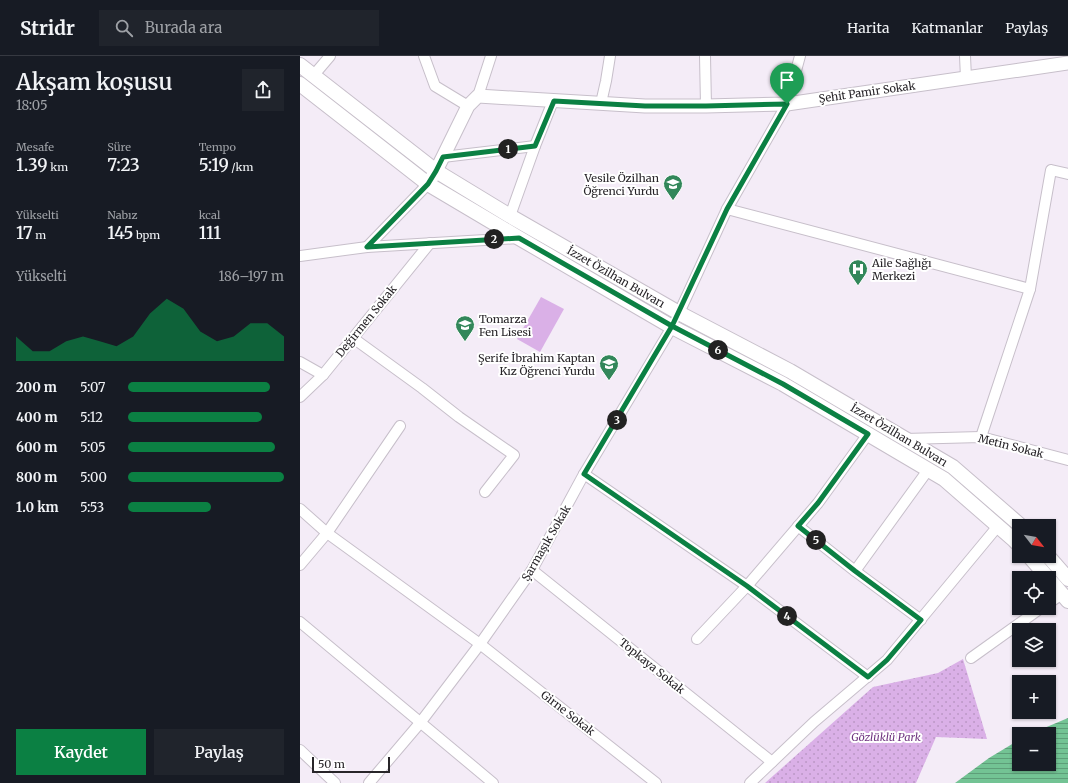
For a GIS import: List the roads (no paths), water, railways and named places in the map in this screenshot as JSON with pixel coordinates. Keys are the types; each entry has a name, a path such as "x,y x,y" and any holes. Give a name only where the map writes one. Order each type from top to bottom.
{"main road":[{"name":"İzzet Özilhan Bulvarı","path":"300,65 436,171 510,216 679,313 790,371 953,467 1013,519"},
{"name":"İzzet Özilhan Bulvarı","path":"300,84 428,184 672,326 783,384 944,479 1012,538"},
{"path":"672,326 679,313"},
{"path":"1034,563 1041,571"},
{"path":"1054,563 1068,579"},
{"path":"1056,587 1065,597"}],"street":[{"path":"313,76 330,56"},
{"path":"424,56 435,86 468,106"},
{"path":"367,247 428,184 468,106 478,96 491,56"},
{"path":"601,103 610,56"},
{"path":"705,56 706,106"},
{"path":"679,313 727,209 787,104 800,56"},
{"path":"965,56 966,78"},
{"name":"Şehit Pamir Sokak","path":"478,96 645,106 787,104 1068,63"},
{"path":"510,216 535,146 554,101"},
{"path":"443,157 535,146"},
{"path":"981,437 1030,289 1051,170 1068,174"},
{"path":"727,209 1030,289"},
{"path":"300,256 367,247 430,242 519,238"},
{"name":"Değirmen Sokak","path":"300,397 323,375 430,242"},
{"name":"Şarmaşık Sokak","path":"368,783 420,723 480,644 532,570 584,474 672,326"},
{"path":"353,338 459,417 514,455 485,492"},
{"path":"300,362 323,375"},
{"path":"300,565 327,533 400,426"},
{"path":"697,639 747,586 818,503 868,434"},
{"name":"Metin Sokak","path":"904,439 981,437 1068,460"},
{"path":"855,571 928,470"},
{"path":"584,474 747,586 868,677"},
{"name":"Girne Sokak","path":"300,509 327,533 480,644 656,783"},
{"path":"798,526 921,620"},
{"path":"750,783 814,722 887,660 998,526"},
{"name":"Topkaya Sokak","path":"532,570 772,762"},
{"path":"971,658 1031,615"},
{"path":"300,622 493,783"},
{"path":"300,750 335,783"}],"place":[{"name":"Vesile Özilhan Öğrenci Yurdu","path":"673,201"},
{"name":"Aile Sağlığı Merkezi","path":"858,286"},
{"name":"Tomarza Fen Lisesi","path":"465,342"},
{"name":"Şerife İbrahim Kaptan Kız Öğrenci Yurdu","path":"609,381"}],"park label":[{"name":"Gözlüklü Park","path":"886,737"}]}
